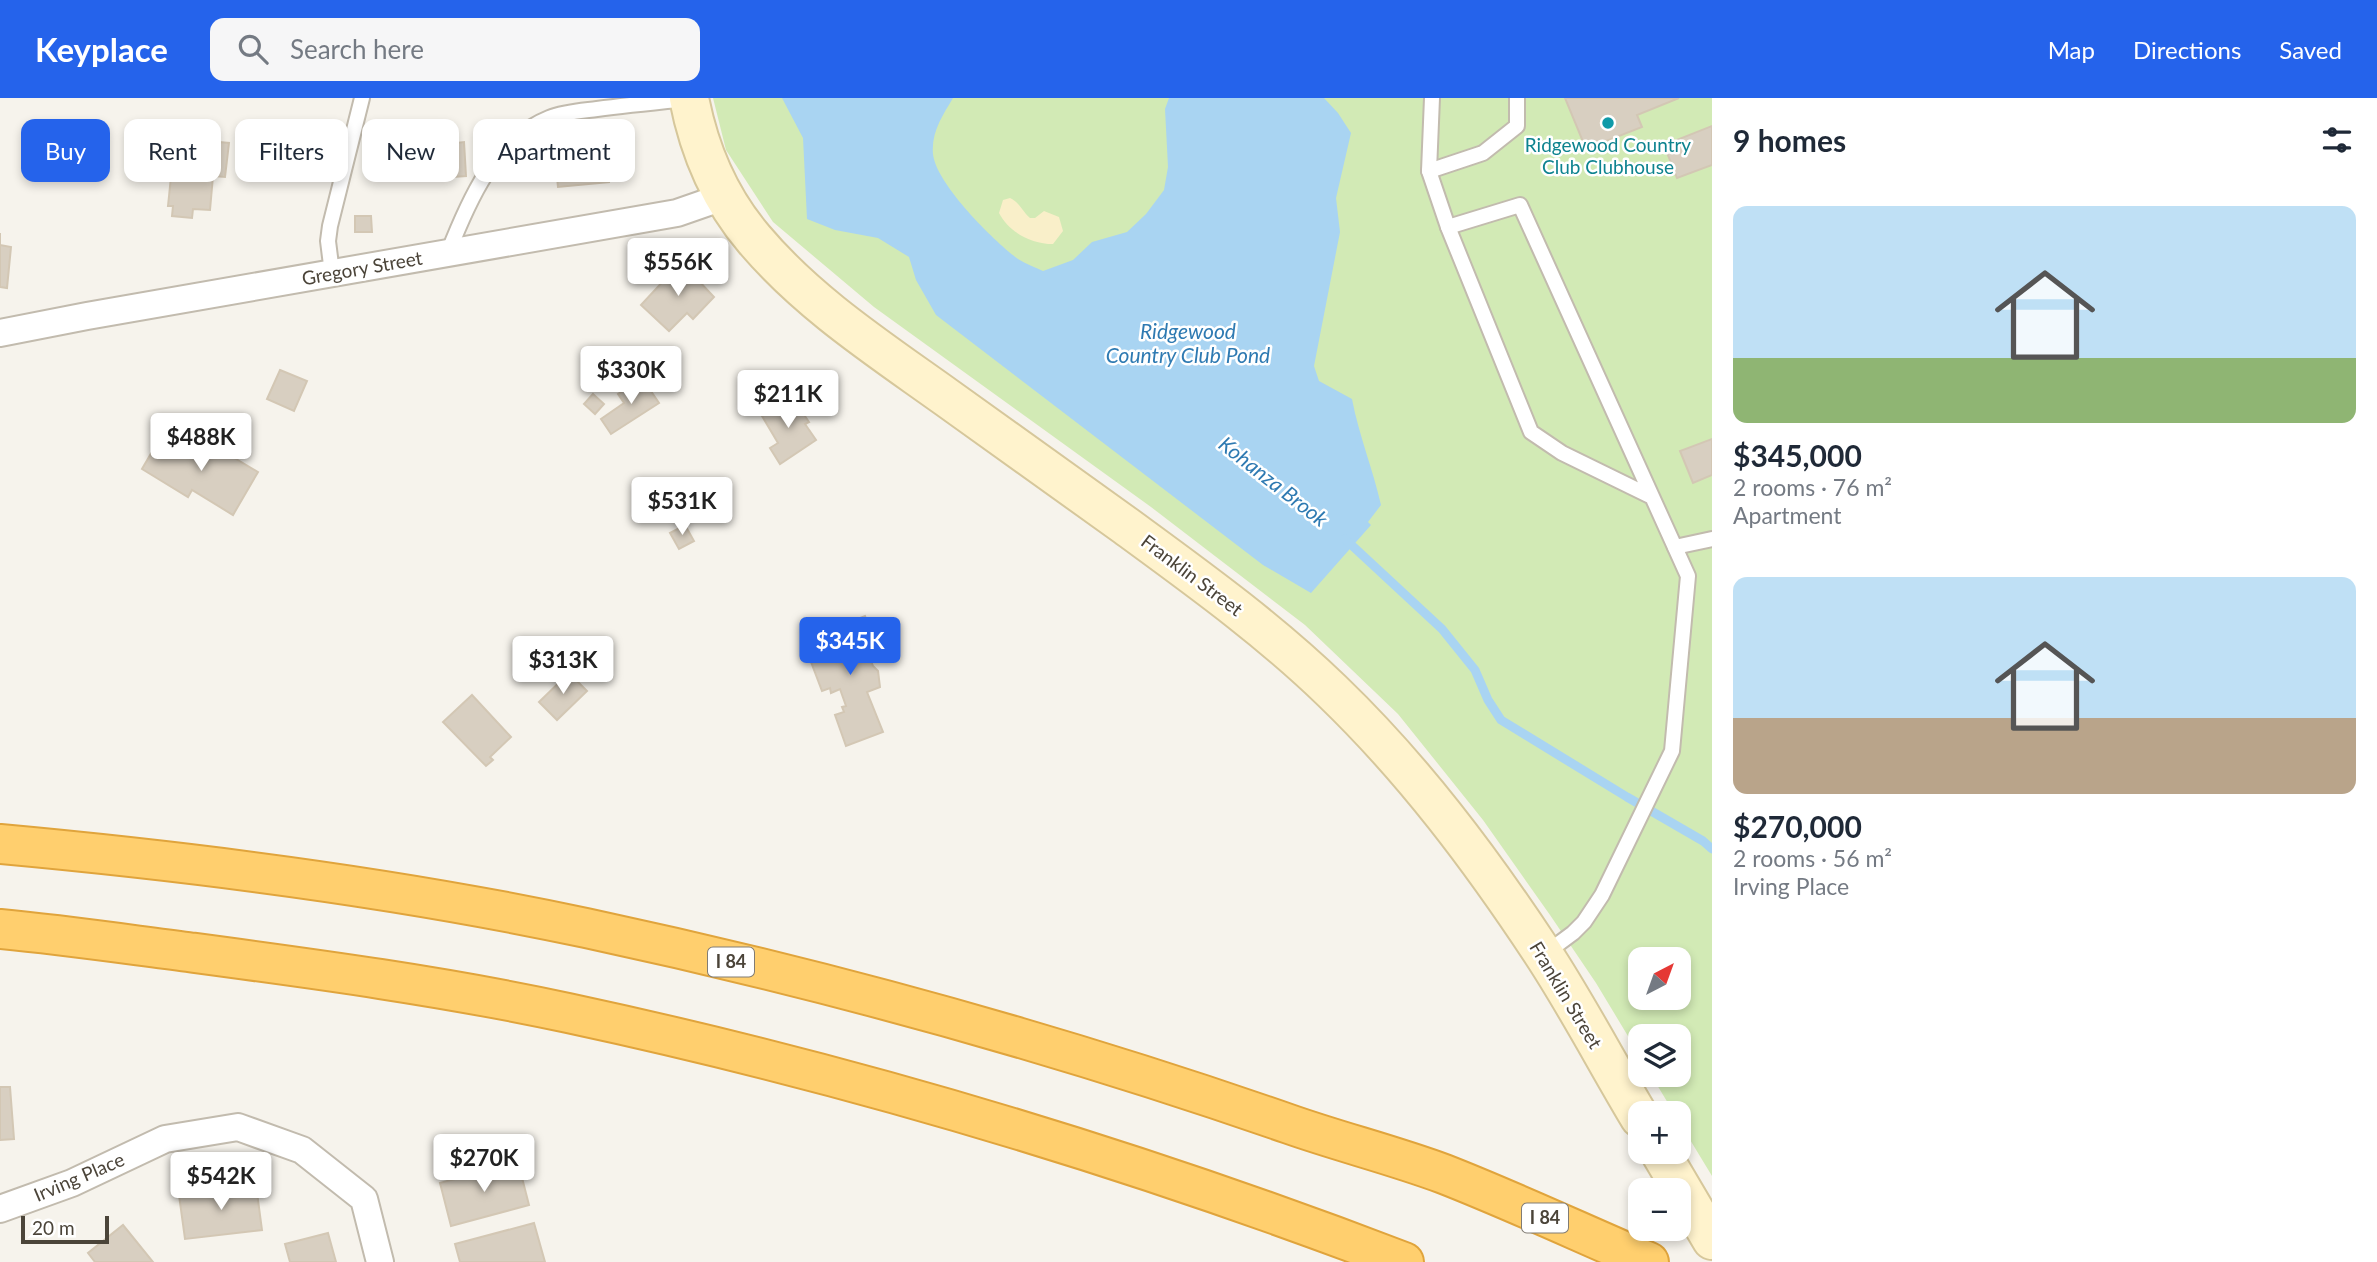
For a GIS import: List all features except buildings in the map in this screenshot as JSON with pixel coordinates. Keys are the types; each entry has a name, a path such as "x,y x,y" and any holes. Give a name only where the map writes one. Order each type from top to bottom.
{"highway":[{"name":"I 84","path":"0,845 108,854 421,898 583,927 890,1000 1045,1044 1441,1173 1649,1262"},
{"path":"0,929 256,961 408,984 566,1013 715,1048 1018,1129 1164,1175 1404,1262"}],"main road":[{"name":"Franklin Street","path":"690,98 694,124 723,197 752,237 801,289 1241,611 1313,673 1394,754 1494,880 1544,955 1630,1101"},
{"path":"1667,1164 1712,1240"}],"street":[{"name":"Gregory Street","path":"0,333 677,213 723,197"},
{"name":"Irving Place","path":"0,1209 72,1183 165,1139 238,1127 302,1150 364,1199 380,1262"}],"lane":[{"path":"332,273 328,241 330,226 362,98"},
{"path":"448,253 473,194 503,152 533,126 551,117 570,113 690,98"},
{"path":"1432,98 1429,172 1448,227 1531,432 1562,453 1652,497"},
{"path":"1429,172 1482,153 1517,126 1517,98"},
{"path":"1448,227 1520,205 1688,576 1672,751 1602,895 1584,922 1544,955"},
{"path":"1675,547 1712,539"}],"green space":[{"path":"713,98 1712,98 1712,1176 1691,1141 1691,1101 1667,1101 1658,1087 1691,1087 1691,1024 1628,1024 1628,1036 1596,983 1483,820 1398,714 1305,625 1151,507 874,307 773,222 726,150"}],"sand":[{"path":"1010,198 1030,218 1035,218 1044,211 1059,217 1063,231 1053,244 1022,236 1003,220 999,213 1003,200"}],"water":[{"name":"Ridgewood Country Club Pond","path":"782,98 953,98 939,124 933,146 933,154 944,181 995,239 1018,259 1043,271 1073,260 1092,242 1127,232 1146,214 1164,190 1168,167 1165,109 1169,98 1324,98 1351,133 1336,198 1340,232 1314,366 1319,381 1352,399 1381,505 1368,522 1371,525 1311,593 1263,565 936,315 916,280 909,257 878,238 835,230 807,219 803,138"}],"waterway":[{"name":"Kohanza Brook","path":"1345,539 1442,629 1475,670 1488,700 1501,720 1703,841 1712,849"}],"place":[{"name":"Ridgewood Country Club Clubhouse","path":"1608,123"}]}
